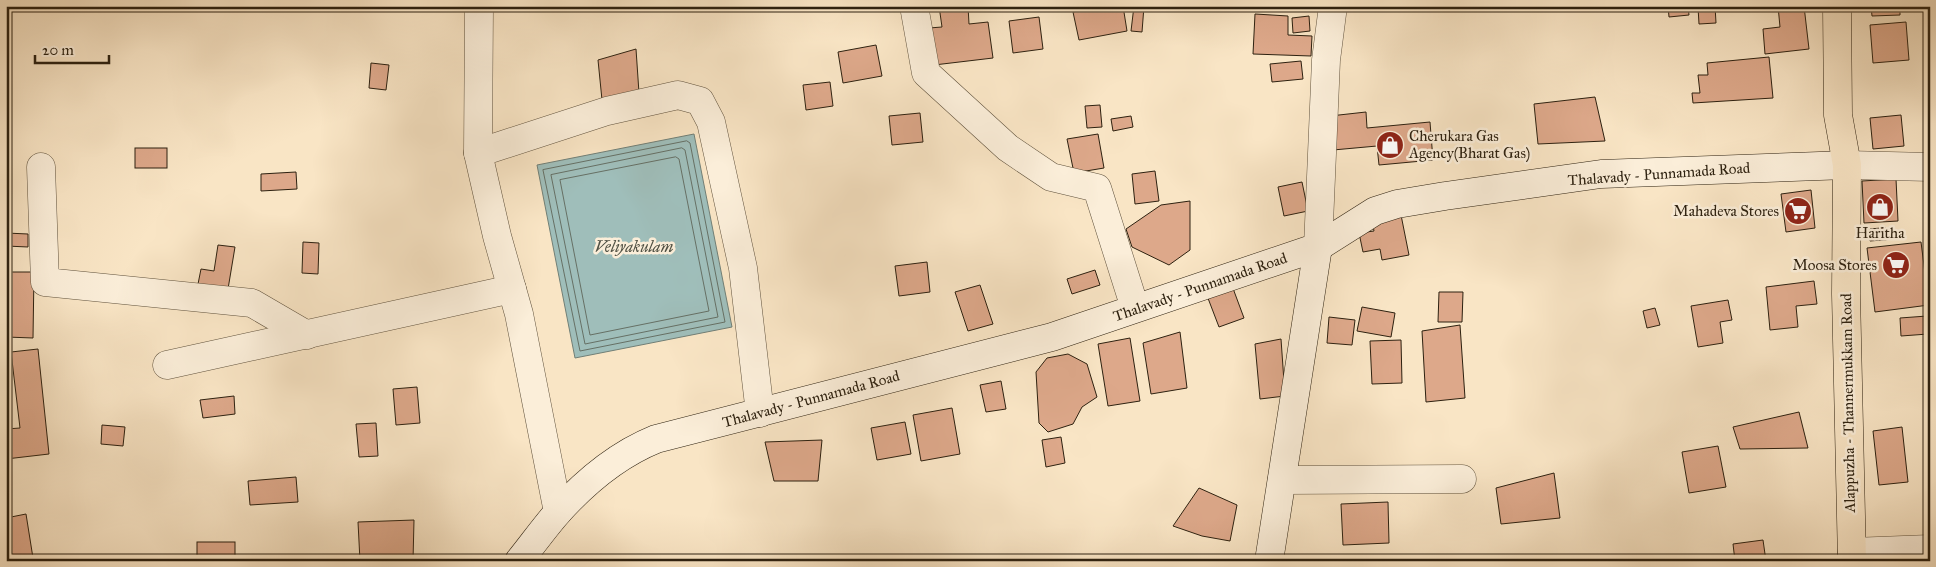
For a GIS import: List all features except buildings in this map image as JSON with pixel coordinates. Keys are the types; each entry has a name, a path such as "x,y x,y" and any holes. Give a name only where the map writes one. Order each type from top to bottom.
{"main road":[{"name":"Alappuzha - Thannermukkam Road","path":"1837,6 1838,115 1847,165 1846,294 1852,556"}],"street":[{"path":"479,6 478,153 519,314 558,512"},
{"path":"914,6 926,73 1008,148 1051,177 1098,188 1135,308"},
{"path":"1269,561 1318,247 1326,60 1333,6"},
{"path":"478,153 608,111 678,95 700,101 711,122 743,268 760,413"},
{"name":"Thalavady - Punnamada Road","path":"519,561 558,512 597,475 635,448 656,439 1052,337 1318,247 1375,211 1397,204 1600,174 1847,165 1930,167"},
{"path":"41,167 45,282 252,303 306,335"},
{"path":"167,365 512,289"},
{"path":"1282,480 1462,479"},
{"path":"1852,556 1930,549"}],"water":[{"name":"Veliyakulam","path":"694,134 732,327 575,358 537,165"}],"place":[{"name":"Cherukara Gas Agency(Bharat Gas)","path":"1390,145"},
{"name":"Haritha","path":"1880,207"},
{"name":"Mahadeva Stores","path":"1798,211"},
{"name":"Moosa Stores","path":"1896,265"}]}
